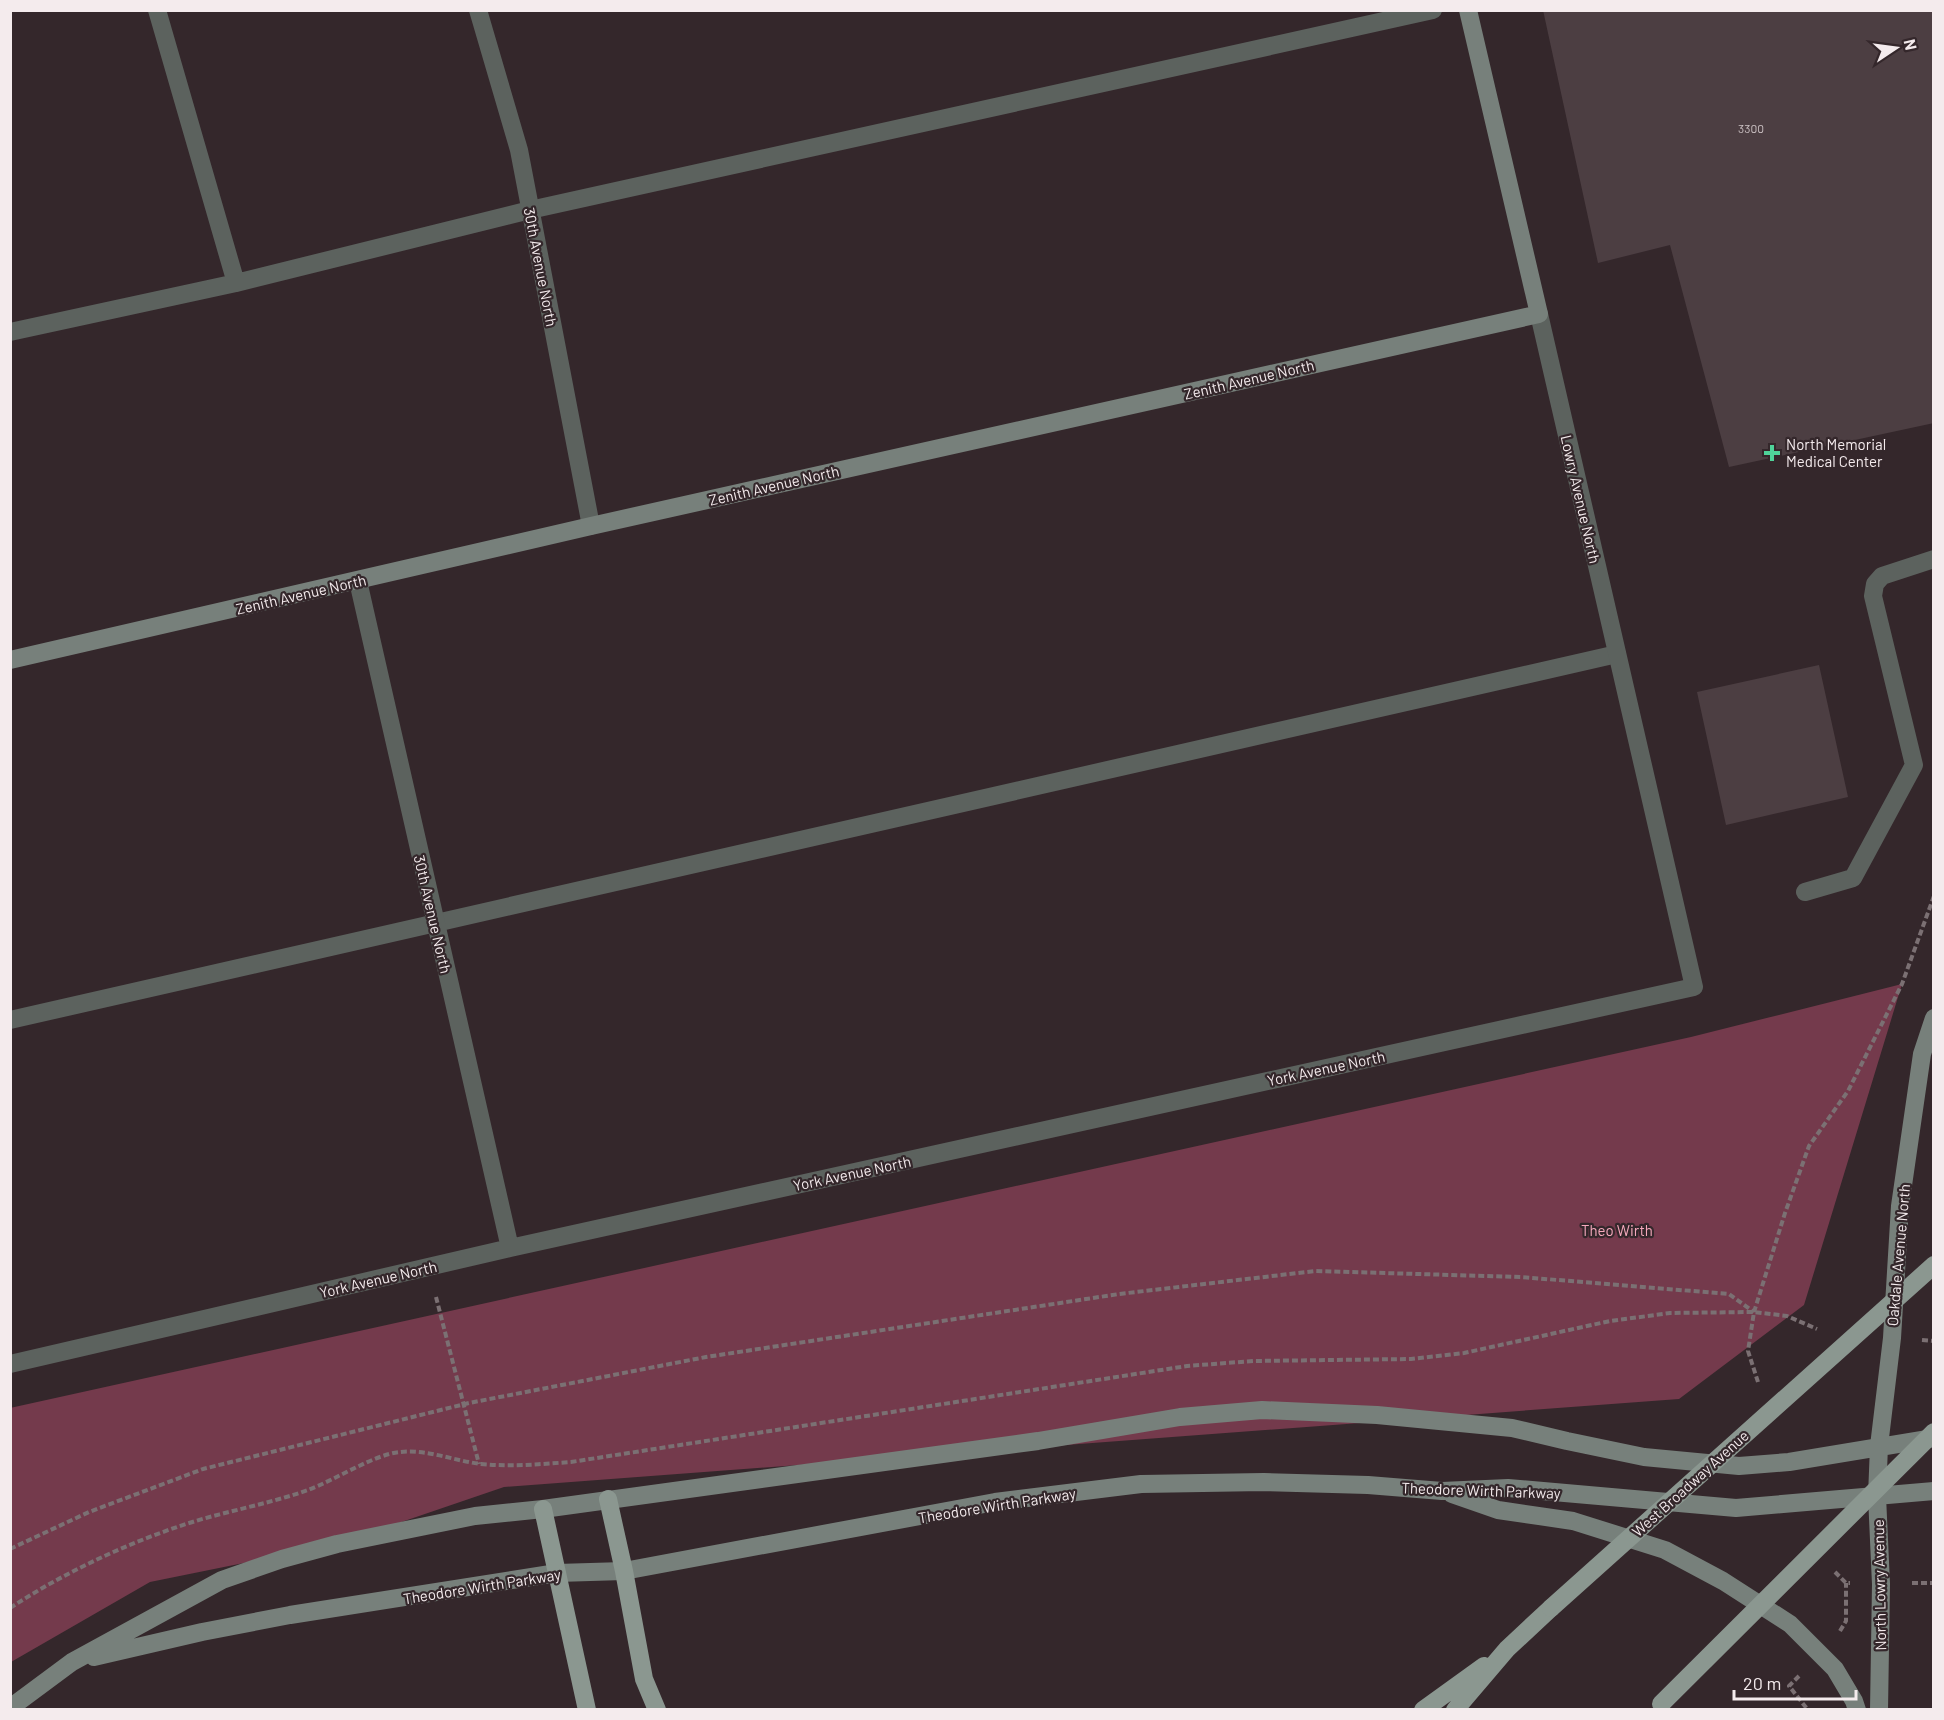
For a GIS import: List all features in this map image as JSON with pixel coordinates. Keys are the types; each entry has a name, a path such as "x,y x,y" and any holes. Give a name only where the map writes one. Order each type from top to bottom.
{"main road":[{"name":"West Broadway Avenue","path":"1455,1710 1507,1649 1551,1608 1934,1265"},
{"path":"1658,1707 1934,1432"},
{"path":"608,1499 644,1679 657,1710"},
{"path":"543,1509 587,1710"},
{"path":"1423,1710 1507,1649"}],"street":[{"path":"156,10 236,283"},
{"name":"30th Avenue North","path":"478,10 519,150 591,526"},
{"path":"10,332 236,283 530,210 1433,10"},
{"name":"Lowry Avenue North","path":"1468,10 1694,987"},
{"name":"Zenith Avenue North","path":"10,660 591,526 1539,314"},
{"path":"1805,892 1853,878 1914,765 1873,596 1875,584 1882,576 1934,559"},
{"name":"30th Avenue North","path":"358,581 510,1248"},
{"path":"10,1020 1617,654"},
{"name":"York Avenue North","path":"10,1364 510,1248 1694,987"},
{"name":"Oakdale Avenue North","path":"1877,1496 1879,1446 1892,1338 1900,1206 1922,1054 1934,1018"},
{"name":"Theodore Wirth Parkway","path":"10,1708 72,1662 222,1580 282,1559 337,1544 475,1516 543,1509 1038,1442 1180,1417 1263,1410 1377,1415 1512,1428 1567,1442 1644,1457 1738,1466 1789,1462 1934,1438"},
{"name":"Theodore Wirth Parkway","path":"72,1662 202,1632 290,1615 558,1573 624,1571 995,1502 1141,1484 1264,1482 1368,1485 1442,1491 1508,1488 1736,1508 1934,1491"},
{"path":"1442,1491 1498,1510 1573,1521 1665,1550 1723,1581 1790,1624 1835,1669 1857,1710"},
{"name":"North Lowry Avenue","path":"1877,1496 1881,1584 1879,1710"}],"path":[{"path":"1763,1387 1757,1381 1748,1351 1754,1312 1785,1214 1809,1146 1848,1091 1902,984 1934,896"},
{"path":"429,1267 479,1464"},
{"path":"10,1549 89,1512 203,1469 463,1404 706,1358 1119,1294 1315,1272 1521,1277 1729,1294 1754,1312"},
{"path":"10,1608 38,1590 118,1550 177,1527 326,1484 385,1456 400,1452 423,1453 479,1464 516,1467 571,1462 1187,1366 1253,1361 1411,1359 1464,1353 1610,1321 1670,1313 1754,1312 1787,1316 1822,1332"},
{"path":"1838,1635 1846,1621 1846,1583"},
{"path":"1801,1675 1789,1686 1808,1710"}],"green space":[{"name":"Theo Wirth","path":"1902,984 1804,1305 1679,1399 504,1487 337,1544 150,1582 11,1662 10,1408 1691,1037"}],"building":[{"path":"1543,10 1934,10 1934,423 1729,467 1670,245 1598,263"},
{"path":"1819,665 1848,797 1726,825 1697,692"}],"place":[{"name":"North Memorial Medical Center","path":"1772,453"}]}
